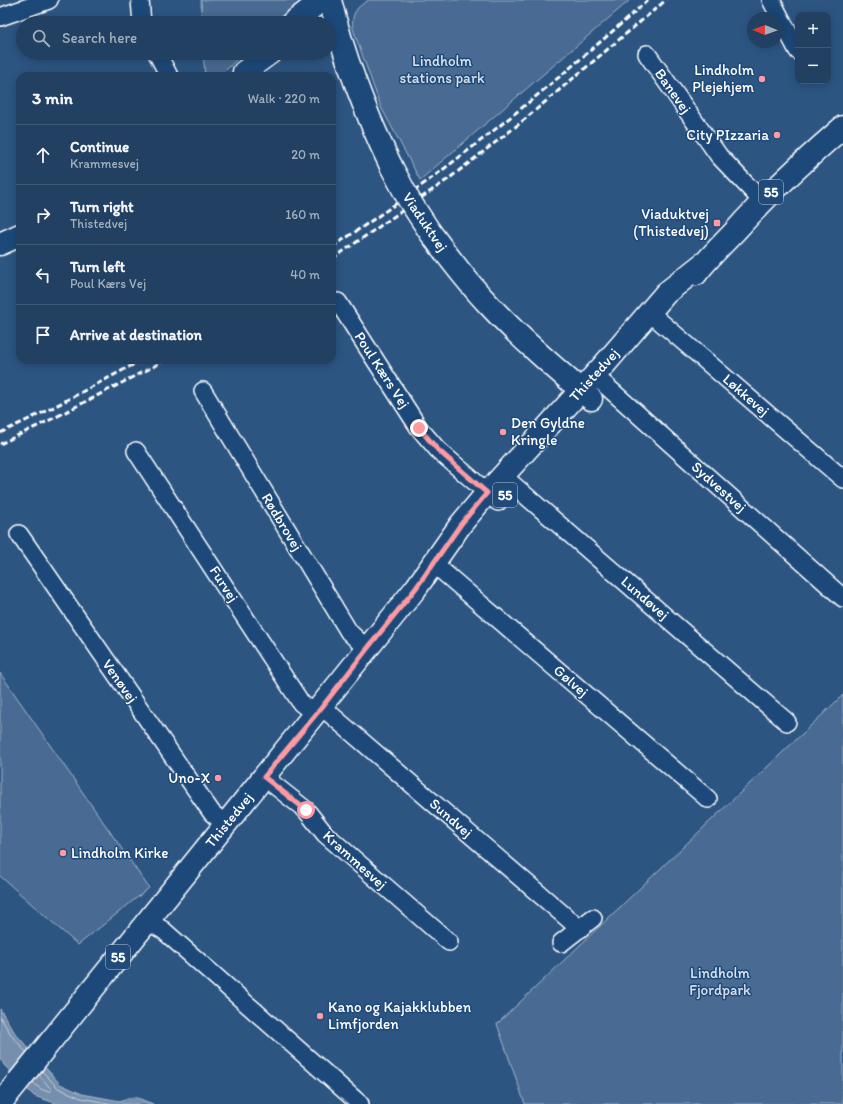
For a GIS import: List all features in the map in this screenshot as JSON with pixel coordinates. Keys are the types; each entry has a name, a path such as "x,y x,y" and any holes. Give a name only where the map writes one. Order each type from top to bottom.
{"main road":[{"path":"308,16 329,7"},
{"name":"Viaduktvej","path":"336,29 370,124 409,200 430,232 459,272 514,331 592,387"},
{"path":"243,72 255,60"},
{"path":"244,72 260,60"},
{"name":"Thistedvej","path":"2,1102 225,824 436,565 461,524 493,498 592,387 654,316 666,293 704,263 762,201 794,170 843,127"},
{"path":"0,244 16,237"}],"street":[{"path":"0,16 49,0"},
{"path":"140,0 141,16"},
{"path":"771,0 796,48"},
{"name":"Banevej","path":"647,54 719,156 762,201"},
{"path":"161,60 167,72"},
{"name":"Poul Kærs Vej","path":"338,302 419,428 438,450 493,498"},
{"name":"Løkkevej","path":"654,316 843,479"},
{"name":"Sydvestvej","path":"592,387 843,598"},
{"name":"Rødbrovej","path":"203,391 349,632 367,649"},
{"name":"Furvej","path":"136,451 301,703 318,711"},
{"name":"Lundøvej","path":"508,480 787,722"},
{"name":"Venøvej","path":"19,534 212,813 225,824"},
{"name":"Gølvej","path":"436,565 708,799"},
{"name":"Sundvej","path":"318,711 586,923 561,943"},
{"name":"Krammesvej","path":"264,777 306,810 325,834 449,942"},
{"path":"147,921 163,930 360,1104"}],"green space":[{"path":"201,0 305,0 286,16 202,16"},
{"name":"Lindholm stations park","path":"369,0 630,0 420,180 381,107 353,29 355,12 361,5"},
{"path":"204,60 236,60 224,72 205,72"},
{"path":"0,673 149,888 78,945 0,876"},
{"name":"Lindholm Fjordpark","path":"843,695 843,1104 525,1104 497,1024"}],"water":[{"path":"0,1009 15,1033 60,1084 82,1094 120,1101 135,1097 153,1104 58,1104 34,1096 4,1065 0,1057"}],"railway":[{"path":"336,244 415,190 495,130 648,0"},
{"path":"336,256 447,180 519,124 666,0"},
{"path":"0,433 48,410 134,364"},
{"path":"0,444 158,364"}],"place":[{"name":"Lindholm Plejehjem","path":"762,79"},
{"name":"City PIzzaria","path":"777,135"},
{"name":"Viaduktvej (Thistedvej)","path":"717,223"},
{"name":"Den Gyldne Kringle","path":"503,432"},
{"name":"Uno-X","path":"218,778"},
{"name":"Lindholm Kirke","path":"63,853"},
{"name":"Kano og Kajakklubben Limfjorden","path":"320,1016"}],"route":[{"path":"306,810 264,777 322,707 416,588 461,524 487,493 438,450 419,428"}]}
